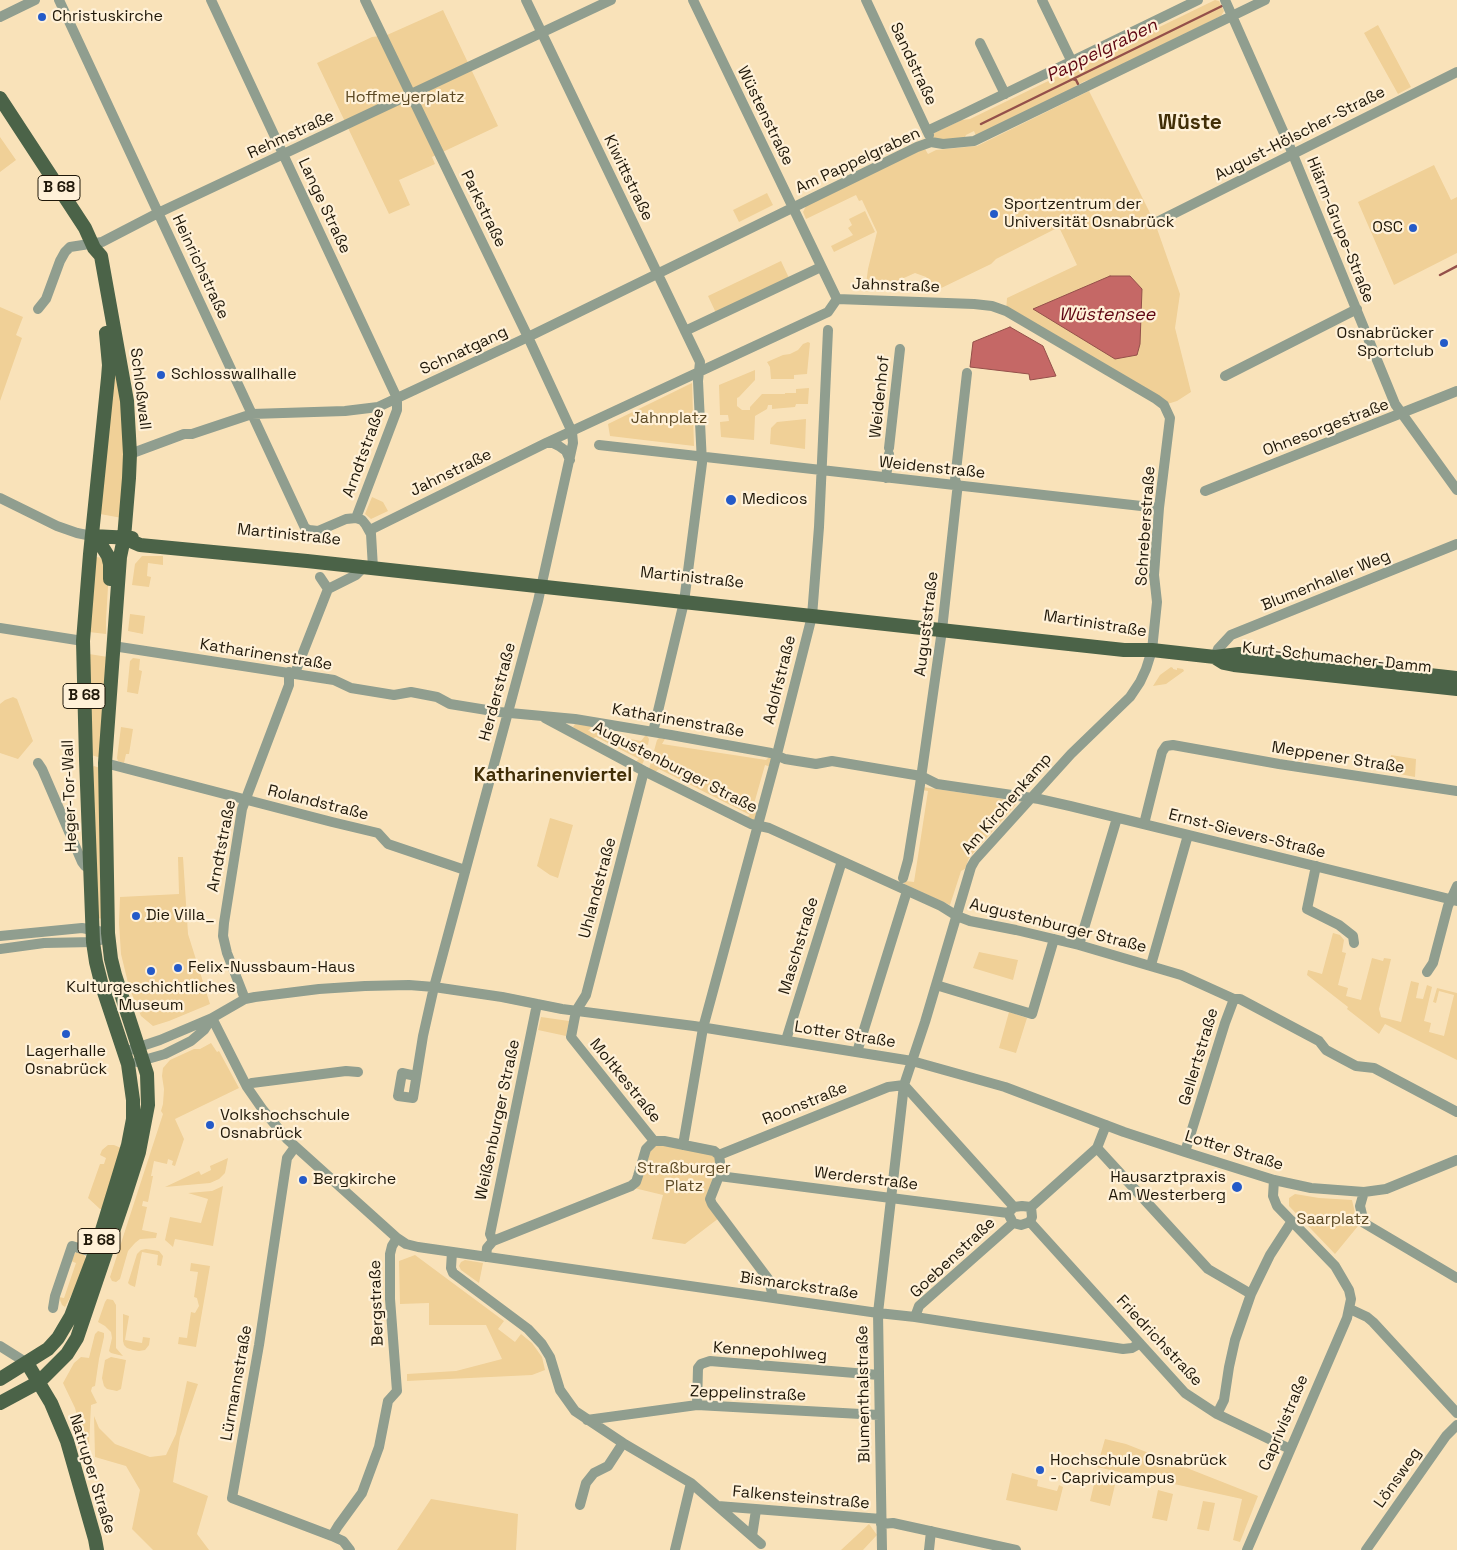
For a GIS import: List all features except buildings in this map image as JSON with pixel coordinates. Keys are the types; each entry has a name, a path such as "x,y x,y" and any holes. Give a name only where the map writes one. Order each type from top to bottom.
{"main road":[{"name":"Schloßwall","path":"0,98 85,228 101,256 127,401 130,454 124,538"},
{"name":"Schloßwall","path":"92,536 109,365 108,341 93,259 93,245"},
{"name":"Martinistraße","path":"92,536 124,538 140,545 541,582 942,626 1129,644 1152,650"},
{"name":"Heger-Tor-Wall","path":"92,536 83,641 89,868 93,936 96,962 102,986 126,1058"},
{"path":"92,536 107,553 110,564 108,614 113,641"},
{"name":"B 68","path":"0,1403 39,1382 67,1354 77,1338 139,1152 148,1105 147,1074 115,975 108,935 104,763 120,557 124,538"},
{"name":"Kurt-Schumacher-Damm","path":"1152,650 1215,658 1239,654 1457,678"},
{"name":"Kurt-Schumacher-Damm","path":"1215,658 1224,663 1234,665 1457,689"},
{"name":"B 68","path":"0,1379 48,1349 65,1328 77,1304 95,1253 131,1131 133,1100 126,1058"},
{"name":"Natruper Straße","path":"27,1363 51,1403 67,1441 97,1550"}],"street":[{"path":"0,17 35,0"},
{"name":"Heinrichstraße","path":"59,0 305,528 314,532 346,518 356,518"},
{"name":"Lange Straße","path":"211,0 397,398"},
{"name":"Parkstraße","path":"366,0 572,432"},
{"name":"Kiwittstraße","path":"526,0 686,331 700,362 700,371"},
{"name":"Rehmstraße","path":"38,309 46,299 65,252 73,246 93,245 102,242 158,213 611,0"},
{"name":"Wüstenstraße","path":"693,0 837,299"},
{"name":"Sandstraße","path":"866,0 931,142"},
{"path":"1042,0 1072,62"},
{"name":"Am Pappelgraben","path":"927,130 1198,0"},
{"name":"Hiärm-Grupe-Straße","path":"1225,0 1293,155 1391,395 1402,414 1457,490"},
{"name":"Am Pappelgraben","path":"792,208 917,147 931,142 943,144 974,140 1231,14 1265,0"},
{"path":"980,43 1005,94"},
{"name":"August-Hölscher-Straße","path":"1155,223 1457,72"},
{"name":"Schnatgang","path":"130,454 184,434 192,434 252,414 345,411 378,407 528,338 792,208"},
{"path":"686,331 821,267"},
{"name":"Jahnstraße","path":"370,530 546,443 828,312 837,299 992,306 1006,311 1164,405"},
{"path":"1225,376 1357,309"},
{"name":"Adolfstraße","path":"683,1145 703,1028 758,826 812,612 828,330"},
{"name":"Weidenhof","path":"886,478 900,349"},
{"path":"653,732 685,598 702,464 698,381 700,371"},
{"name":"Auguststraße","path":"903,878 908,860 921,776 942,626 958,486 955,480 967,372"},
{"name":"Ohnesorgestraße","path":"1206,491 1457,392"},
{"name":"Arndtstraße","path":"356,518 397,410 397,398"},
{"name":"Schreberstraße","path":"1152,650 1157,602 1154,575 1170,418 1164,405"},
{"name":"Herderstraße","path":"416,1076 434,987 538,601 573,446 572,432"},
{"path":"546,443 559,446 566,451 570,460"},
{"path":"599,445 702,456"},
{"name":"Weidenstraße","path":"702,456 1160,508"},
{"path":"0,498 57,526 92,536"},
{"path":"320,577 328,589 367,567 370,530 362,520 356,518"},
{"name":"Blumenhaller Weg","path":"1215,658 1218,649 1231,635 1457,544"},
{"name":"Arndtstraße","path":"245,999 226,953 223,936 242,810 292,673 328,589"},
{"path":"0,628 83,641"},
{"name":"Katharinenstraße","path":"113,641 237,666 334,680 351,688 394,695 411,692 437,697 450,704 574,719 771,752 785,758 816,764 832,761 921,776 936,784 1030,798"},
{"name":"Am Kirchenkamp","path":"912,1061 971,867 975,860 1030,798 1093,732 1130,697 1140,682 1152,650"},
{"name":"Augustenburger Straße","path":"542,716 644,771 751,824 769,828 941,906 970,922 1016,930 1080,945 1181,975 1237,999 1319,1041 1326,1050 1356,1066 1374,1068 1457,1112"},
{"path":"570,731 569,725 574,719"},
{"name":"Meppener Straße","path":"1144,824 1162,752 1166,746 1173,745 1279,764 1457,791"},
{"path":"38,763 82,862 89,868"},
{"name":"Rolandstraße","path":"104,763 332,822 378,832 388,844 465,870"},
{"name":"Uhlandstraße","path":"576,1011 586,995 644,771"},
{"name":"Ernst-Sievers-Straße","path":"1030,798 1454,900"},
{"path":"1080,945 1117,818"},
{"path":"71,836 82,831 88,822"},
{"path":"1151,966 1188,835"},
{"name":"Maschstraße","path":"786,1040 842,861"},
{"path":"1316,866 1307,909 1339,925 1353,936 1354,943"},
{"path":"1427,972 1433,963 1448,906 1454,900 1457,886"},
{"path":"856,1052 907,891"},
{"path":"0,936 82,928 93,936"},
{"path":"0,949 108,935"},
{"path":"936,985 1032,1014 1054,939"},
{"name":"Lotter Straße","path":"141,1054 245,999 319,989 410,985 434,987 576,1011 786,1040 912,1061 1004,1086 1106,1125 1274,1180 1324,1190 1364,1192 1386,1189 1457,1160"},
{"name":"Gellertstraße","path":"1185,1152 1225,1023 1237,999"},
{"name":"Weißenburger Straße","path":"493,1242 490,1234 537,1004"},
{"name":"Moltkestraße","path":"576,1011 571,1037 654,1141"},
{"path":"212,1018 247,1087 262,1110 295,1147 397,1238"},
{"name":"Lotter Straße","path":"126,1058 141,1054 171,1052 191,1041 204,1030 212,1018"},
{"name":"Blumenthalstraße","path":"882,1550 878,1313 904,1084 912,1061"},
{"path":"247,1087 252,1084 358,1072"},
{"path":"904,1084 1011,1210 1010,1218 1013,1223 1022,1225 1030,1222 1033,1214 1031,1207"},
{"name":"Roonstraße","path":"719,1155 886,1088 904,1084"},
{"path":"1011,1210 1022,1206 1031,1207 1097,1148 1106,1125"},
{"path":"486,1256 487,1248 493,1242 631,1186 636,1182 646,1149 654,1141 664,1141 714,1151 719,1155 719,1176 710,1199 769,1280 774,1297"},
{"name":"Lürmannstraße","path":"295,1147 287,1158 260,1345 232,1498 332,1536 343,1541 350,1550"},
{"path":"1097,1148 1208,1269 1251,1294"},
{"name":"Werderstraße","path":"719,1176 1011,1210"},
{"path":"1274,1180 1273,1196 1277,1206 1336,1266 1349,1290 1351,1299 1350,1309 1360,1312 1373,1322 1457,1413"},
{"path":"1364,1192 1360,1206 1364,1223 1457,1278"},
{"path":"1217,1414 1224,1400 1235,1340 1251,1294 1270,1255 1292,1220"},
{"name":"Friedrichstraße","path":"1030,1222 1185,1394 1217,1414 1290,1449"},
{"name":"Goebenstraße","path":"915,1317 920,1306 1013,1223"},
{"name":"Bismarckstraße","path":"397,1238 406,1244 418,1247 915,1317 1123,1349 1132,1348 1140,1344"},
{"name":"Bergstraße","path":"332,1536 362,1492 379,1447 388,1400 397,1391 390,1299 390,1254 397,1238"},
{"path":"53,1308 55,1296 72,1246 95,1253"},
{"path":"452,1252 451,1268 453,1273 528,1328 542,1344 550,1357 560,1390 575,1411 623,1443 691,1483 761,1544"},
{"name":"Caprivistraße","path":"1247,1550 1350,1309"},
{"path":"0,1346 27,1363"},
{"name":"Kennepohlweg","path":"697,1405 698,1368 701,1364 710,1361 879,1375"},
{"name":"Zeppelinstraße","path":"587,1420 697,1405 879,1415"},
{"name":"Lönsweg","path":"1366,1550 1446,1436 1457,1425"},
{"path":"580,1505 586,1483 594,1473 608,1466 623,1443"},
{"path":"675,1550 691,1483"},
{"name":"Falkensteinstraße","path":"718,1506 893,1523 931,1531 982,1546 1016,1550"},
{"path":"752,1536 756,1510"},
{"path":"929,1550 931,1531"}],"green space":[{"path":"1215,0 1219,1 1224,11 1221,16 1093,79 1085,81 1073,89 976,136 974,131 966,135 964,139 945,141 933,138 932,134 962,120 970,119"},
{"name":"Hoffmeyerplatz","path":"443,10 498,126 432,157 435,164 399,180 410,205 389,214 317,63 372,37 387,35"},
{"path":"1378,25 1411,87 1398,94 1364,33"},
{"path":"1089,91 1155,223 1180,294 1175,328 1191,392 1177,401 1164,405 1006,311 1007,298 1077,265 1059,227 996,259 991,264 933,292 926,277 915,273 877,290 865,292 868,269 877,232 862,200 859,201 856,195 806,219 803,212 806,206 918,150 925,149 928,154 936,150 977,146"},
{"path":"0,137 16,160 0,172"},
{"name":"OSC","path":"1434,165 1451,200 1457,197 1457,253 1394,285 1358,202"},
{"path":"767,193 773,205 739,222 733,210"},
{"path":"865,211 875,232 834,252 831,246 853,235 848,228 852,225 849,219"},
{"path":"781,261 789,278 716,313 708,296"},
{"path":"0,307 23,317 16,335 22,338 0,401"},
{"path":"808,342 810,343 807,374 794,375 794,379 771,379 770,367 767,362 790,354"},
{"path":"113,344 126,440 122,518 100,514"},
{"path":"755,370 755,380 737,398 737,406 742,410 750,410 750,407 762,394 796,393 796,389 809,388 808,404 796,404 795,407 772,409 772,405 768,405 767,409 755,416 754,440 721,437 720,422 729,421 728,415 720,415 719,385"},
{"name":"Jahnplatz","path":"692,383 694,446 610,436 608,424"},
{"path":"806,419 805,449 770,444 771,428 777,422"},
{"path":"372,497 383,502 388,511 371,519 365,514"},
{"path":"142,556 163,556 163,565 148,563 147,576 151,577 149,587 132,585 135,564"},
{"path":"95,557 106,558 109,570 106,634 89,632"},
{"path":"130,614 145,616 143,634 128,631"},
{"path":"89,654 108,657 101,756 98,757 91,755"},
{"path":"133,658 140,659 139,670 142,671 138,694 127,692 130,661"},
{"path":"1171,667 1177,670 1177,668 1183,669 1184,671 1166,684 1153,686 1160,675"},
{"path":"13,697 17,699 33,741 18,759 0,753 0,704"},
{"path":"575,724 592,726 588,731 641,741 647,736 649,739 648,745 642,743 639,755 645,757 643,763 635,762 639,759 596,737 591,739 573,727"},
{"path":"121,727 133,729 129,754 126,754 124,763 118,761 117,758"},
{"path":"659,738 665,739 662,744 766,760 770,756 773,758 771,767 765,765 752,811 758,813 756,818 753,820 745,818 750,815 659,769 655,772 649,769"},
{"path":"1391,755 1416,759 1415,777 1389,772"},
{"path":"94,766 100,768 104,919 97,918 91,768"},
{"path":"923,787 1018,802 969,858 965,869 961,871 950,905 904,884 905,881 914,882 928,791 922,790"},
{"path":"550,818 573,825 558,878 537,866"},
{"path":"178,857 183,857 188,934 210,1004 153,1026 141,1016 129,987 121,954 120,897 179,894"},
{"path":"1333,933 1340,935 1344,940 1342,952 1346,953 1338,985 1348,988 1346,996 1361,1000 1372,958 1383,961 1384,958 1391,959 1379,1009 1381,1017 1401,1022 1411,981 1419,983 1416,998 1423,999 1427,985 1432,987 1424,1021 1431,1023 1429,1032 1444,1036 1454,995 1439,991 1436,1003 1433,1002 1437,988 1457,993 1457,1060 1385,1024 1379,1034 1307,975 1308,970 1322,974"},
{"path":"979,952 1018,960 1013,980 973,968"},
{"path":"1009,1012 1027,1018 1016,1053 999,1048"},
{"path":"541,1017 569,1021 566,1036 538,1030"},
{"path":"211,1043 217,1052 219,1051 239,1088 175,1119 184,1139 175,1166 172,1165 173,1161 168,1159 167,1164 154,1161 148,1202 143,1201 142,1206 147,1207 142,1230 157,1233 156,1238 140,1239 135,1243 128,1251 120,1279 116,1282 112,1281 110,1277 163,1114 161,1111 164,1089 163,1068 170,1060"},
{"path":"108,1145 121,1148 102,1209 100,1209 88,1198 100,1164 104,1164 106,1158 100,1155 102,1150"},
{"name":"Straßburger Platz","path":"655,1145 712,1154 716,1157 716,1175 709,1192 719,1218 685,1244 652,1239 663,1195 634,1188 649,1151"},
{"path":"228,1158 225,1173 219,1179 210,1183 165,1187 199,1171 201,1175 211,1170 210,1166"},
{"path":"223,1186 213,1246 175,1239 173,1247 165,1240 170,1217 201,1223 208,1199 188,1193 212,1191"},
{"name":"Saarplatz","path":"1295,1194 1352,1200 1358,1226 1335,1254 1289,1206 1289,1198"},
{"path":"141,1250 159,1251 163,1256 161,1266 157,1265 158,1255 142,1252 135,1287 128,1283 137,1254"},
{"path":"78,1251 84,1254 86,1260 65,1307 62,1305 59,1297 64,1298 76,1263 71,1261"},
{"path":"415,1255 504,1321 498,1329 515,1342 521,1334 532,1343 542,1357 545,1370 532,1375 407,1381 407,1374 456,1371 502,1359 486,1325 429,1325 429,1303 400,1304 399,1261"},
{"path":"465,1260 483,1263 479,1283 461,1270 459,1266"},
{"path":"191,1263 210,1266 196,1347 178,1344 179,1337 187,1338 191,1312 195,1313 199,1306 197,1298 194,1297 198,1272 190,1271"},
{"path":"107,1299 113,1300 116,1305 116,1348 123,1356 109,1351 112,1338 111,1332 98,1322"},
{"path":"123,1314 129,1316 125,1340 142,1343 143,1337 150,1338 149,1345 145,1350 133,1350 124,1345"},
{"path":"98,1331 104,1333 104,1337 95,1386 92,1387 91,1391 97,1403 91,1405 89,1445 84,1442 75,1408 63,1383 74,1363 81,1357 89,1358 95,1334"},
{"path":"111,1357 126,1360 121,1389 117,1391 107,1389 102,1378 105,1360"},
{"path":"187,1381 198,1384 180,1437 173,1482 208,1496 197,1534 209,1550 153,1550 132,1529 140,1490 126,1466 95,1457 94,1416 99,1428 115,1444 150,1457 166,1455 176,1434"},
{"path":"1105,1439 1126,1444 1258,1496 1240,1542 1233,1540 1242,1499 1097,1467"},
{"path":"1012,1473 1038,1480 1037,1486 1057,1491 1059,1485 1063,1487 1057,1511 1006,1500"},
{"path":"1095,1480 1115,1485 1110,1506 1090,1501"},
{"path":"1158,1490 1173,1494 1167,1521 1152,1518"},
{"path":"431,1499 518,1514 516,1550 397,1550"},
{"path":"1203,1501 1215,1503 1209,1531 1197,1529"},
{"path":"869,1524 877,1535 863,1550 841,1550"}],"water":[{"name":"Wüstensee","path":"1110,276 1130,276 1142,289 1140,344 1137,355 1115,359 1033,309"},
{"path":"1010,327 1043,346 1056,376 1030,380 1029,374 970,367 973,342"}],"waterway":[{"name":"Pappelgraben","path":"981,124 1224,5"},
{"name":"Pappelgraben","path":"1073,79 1078,84"},
{"path":"1440,275 1457,266"}],"place":[{"name":"Christuskirche","path":"42,17"},
{"name":"Sportzentrum der Universität Osnabrück","path":"994,214"},
{"name":"OSC","path":"1413,228"},
{"name":"Osnabrücker Sportclub","path":"1444,343"},
{"name":"Schlosswallhalle","path":"161,375"},
{"name":"Medicos","path":"731,500"},
{"name":"Die Villa_","path":"136,916"},
{"name":"Felix-Nussbaum-Haus","path":"178,968"},
{"name":"Kulturgeschichtliches Museum","path":"151,971"},
{"name":"Lagerhalle Osnabrück","path":"66,1034"},
{"name":"Volkshochschule Osnabrück","path":"210,1125"},
{"name":"Bergkirche","path":"303,1180"},
{"name":"Hausarztpraxis Am Westerberg","path":"1237,1187"},
{"name":"Hochschule Osnabrück - Caprivicampus","path":"1040,1470"}],"district":[{"name":"Wüste","path":"1190,123"},
{"name":"Katharinenviertel","path":"553,776"}]}
